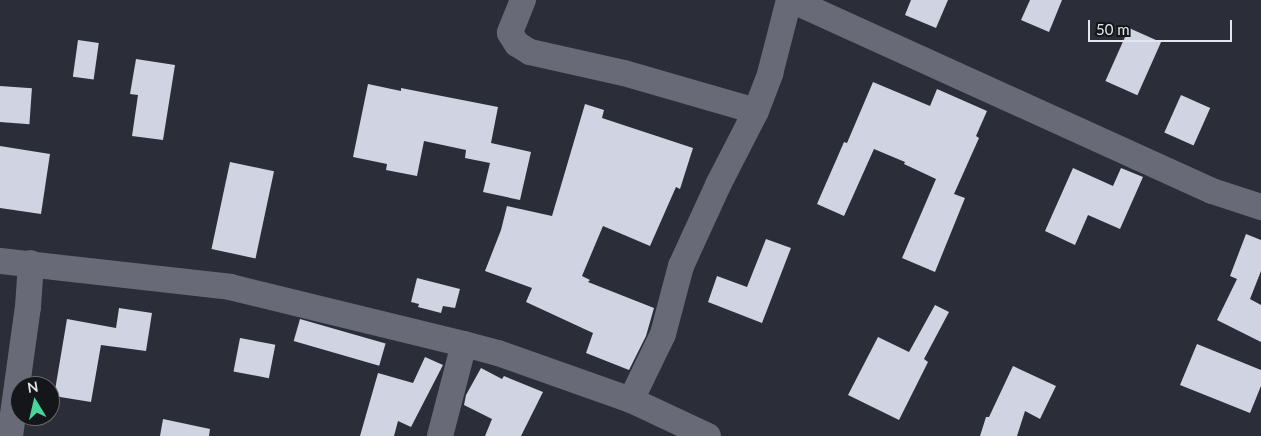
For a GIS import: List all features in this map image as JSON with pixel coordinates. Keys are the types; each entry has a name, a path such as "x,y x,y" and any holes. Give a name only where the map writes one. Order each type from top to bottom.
{"street":[{"path":"523,0 510,33 517,44 530,52 624,73 756,111"},
{"path":"631,400 663,334 681,266 718,185 756,111 770,74 790,0 1212,191 1261,207"},
{"path":"0,261 230,287 464,344 498,353 631,400 708,436"},
{"path":"10,436 28,307 31,263"},
{"path":"440,436 464,344"}],"building":[{"path":"911,0 948,0 936,28 905,15"},
{"path":"1030,0 1062,0 1049,32 1021,20"},
{"path":"1129,28 1161,42 1137,95 1105,81"},
{"path":"78,40 99,43 94,80 73,77"},
{"path":"136,59 175,65 163,140 132,136 138,95 130,94"},
{"path":"873,82 930,106 937,89 987,111 976,136 979,138 954,194 965,198 935,272 902,258 936,179 904,164 905,162 874,149 844,216 817,204 844,142 847,143"},
{"path":"368,84 401,91 401,88 498,107 491,143 531,152 520,200 483,192 490,163 465,158 466,150 424,141 417,176 386,170 387,164 353,157"},
{"path":"0,86 32,88 29,124 0,122"},
{"path":"1181,95 1210,108 1194,145 1164,132"},
{"path":"585,104 604,110 602,118 693,148 680,189 676,187 650,246 603,226 582,276 590,280 588,282 654,308 646,336 629,370 586,353 593,333 526,302 532,288 485,271 501,230 507,206 552,216"},
{"path":"0,146 50,154 41,214 0,208"},
{"path":"230,162 274,171 256,258 211,249"},
{"path":"1073,168 1113,186 1121,168 1143,177 1120,229 1088,215 1075,245 1045,231"},
{"path":"1246,234 1261,240 1261,271 1250,299 1261,305 1261,342 1217,320 1237,279 1230,276"},
{"path":"766,239 791,248 762,323 708,302 717,276 747,287"},
{"path":"417,278 460,289 455,308 443,306 441,313 418,307 419,304 411,302"},
{"path":"935,305 949,312 924,359 928,362 899,420 848,395 878,337 909,352"},
{"path":"119,308 152,313 146,351 101,345 91,402 60,397 60,376 57,376 67,319 116,328"},
{"path":"300,319 386,344 379,366 294,341"},
{"path":"240,338 275,345 269,378 234,371"},
{"path":"1197,344 1261,370 1261,386 1250,413 1180,385"},
{"path":"425,357 443,365 411,427 398,421 394,436 360,436 378,373 413,383"},
{"path":"1013,366 1056,386 1040,419 1025,411 1017,436 980,436 986,417 989,417"},
{"path":"481,368 502,379 504,376 543,392 521,436 485,436 492,419 464,405 466,395"},
{"path":"163,419 210,429 209,436 160,436"}]}
